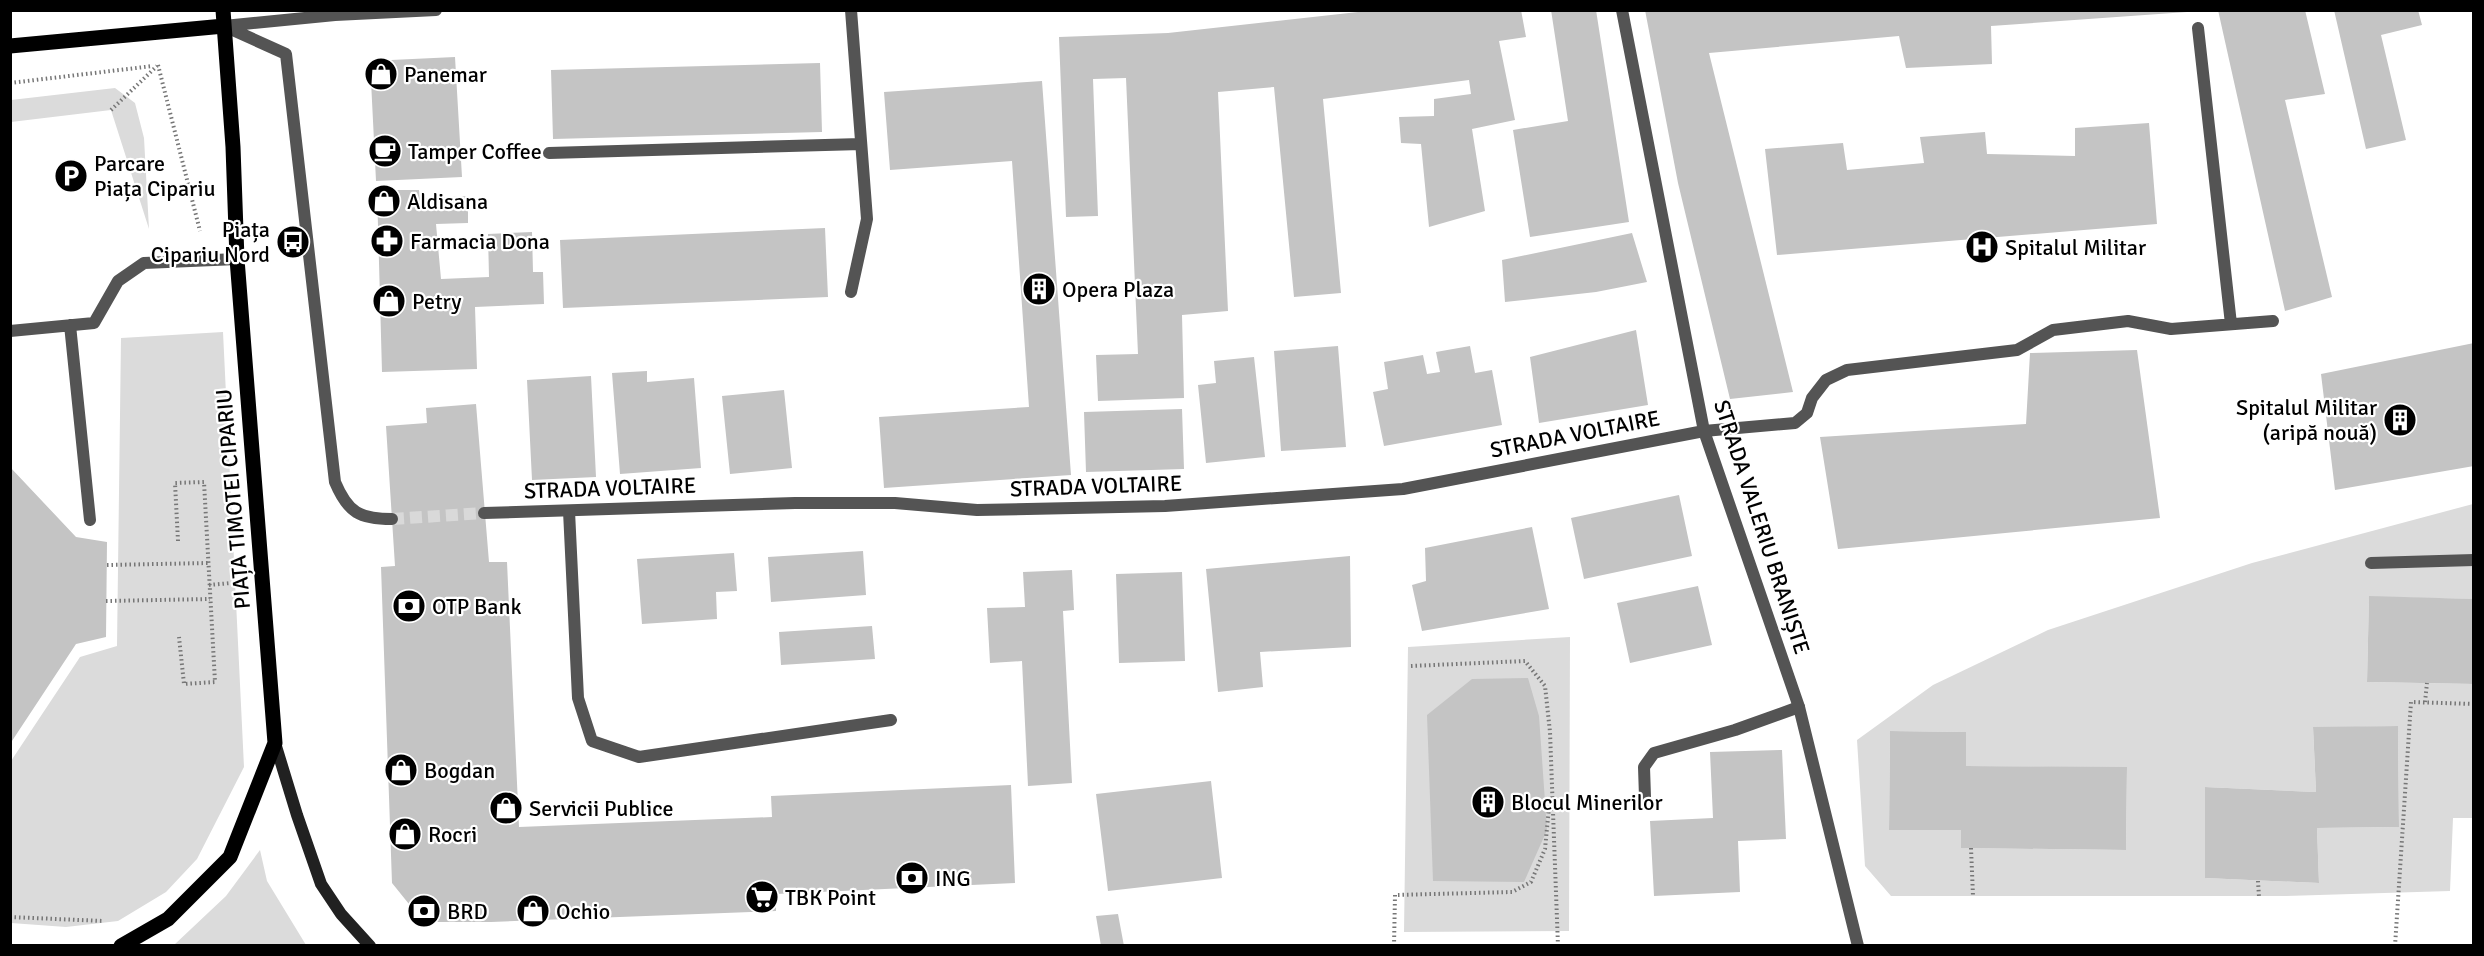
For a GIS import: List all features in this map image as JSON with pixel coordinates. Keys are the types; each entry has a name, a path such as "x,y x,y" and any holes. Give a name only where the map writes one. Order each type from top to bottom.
{"main road":[{"path":"10,46 224,18"},
{"name":"PIAȚA TIMOTEI CIPARIU","path":"224,18 233,147 237,258 275,743 321,884 340,914 370,945"},
{"path":"121,945 168,919 230,857 275,743"}],"street":[{"path":"224,18 435,10"},
{"path":"850,10 867,219 850,292"},
{"name":"STRADA VALERIU BRANIȘTE","path":"1622,10 1704,432 1799,707 1858,945"},
{"path":"224,18 286,54 335,482 342,500 354,511 371,519 392,519"},
{"path":"2198,28 2231,324"},
{"path":"549,153 861,144"},
{"path":"10,331 94,323 118,281 144,263 237,258"},
{"name":"STRADA VOLTAIRE","path":"484,513 795,502 895,503 977,510 1177,506 1403,489 1704,432 1795,423 1807,413 1812,398 1826,380 1846,370 2017,350 2053,330 2128,321 2171,329 2273,321"},
{"path":"70,326 90,520"},
{"path":"569,511 578,698 592,741 639,757 891,720"},
{"path":"2371,563 2474,560"},
{"path":"1645,797 1644,767 1654,753 1735,730 1799,707"}],"path":[{"path":"10,83 158,65"},
{"path":"111,110 158,65"},
{"path":"158,65 207,258"},
{"path":"178,541 175,483 204,482 215,681 183,684 179,637"},
{"path":"107,566 208,563"},
{"path":"230,572 232,595"},
{"path":"209,585 231,583"},
{"path":"106,601 210,599"},
{"path":"1412,666 1525,661 1545,686 1550,732 1558,945"},
{"path":"2425,702 2427,683"},
{"path":"2395,945 2411,702 2474,704"},
{"path":"2398,777 2406,775"},
{"path":"1394,945 1395,895 1512,892 1532,882 1545,849 1552,783"},
{"path":"1971,848 1972,896"},
{"path":"2258,880 2259,897"},
{"path":"10,917 106,921"}],"shaded area":[{"path":"115,88 135,103 144,138 149,229 111,110 11,122 11,100"},
{"path":"223,332 244,767 197,859 166,892 118,921 66,927 11,923 11,761 80,657 117,646 121,338"},
{"path":"2473,504 2473,599 2369,597 2367,682 2473,684 2473,818 2453,818 2450,891 2285,896 1891,896 1865,866 1857,740 1933,685 2048,630 2252,563","holes":["2398,726 2399,827 2317,828 2319,883 2205,878 2205,787 2316,792 2313,728","1890,731 1966,732 1966,766 2127,768 2126,850 1962,848 1961,830 1889,830"]},
{"path":"1570,637 1569,931 1404,932 1408,647"},
{"path":"260,850 267,881 306,945 174,945 226,896"}],"building":[{"path":"1376,10 1521,10 1526,37 1499,41 1515,120 1472,129 1485,211 1429,227 1421,144 1401,143 1399,117 1434,116 1434,99 1471,94 1469,80 1323,99 1341,293 1294,297 1274,87 1218,92 1228,311 1182,315 1184,398 1098,401 1096,355 1138,354 1126,78 1093,79 1098,216 1066,217 1059,37 1168,33"},
{"path":"1551,10 1596,10 1629,222 1530,237 1513,130 1568,121"},
{"path":"1645,10 2187,10 2187,12 1991,26 1992,64 1906,68 1899,36 1709,53 1793,392 1730,399 1678,183"},
{"path":"2218,10 2305,10 2325,94 2285,100 2332,297 2285,311"},
{"path":"2334,10 2418,10 2422,25 2381,35 2406,140 2366,149"},
{"path":"455,57 462,177 376,181 370,61"},
{"path":"820,63 822,132 553,139 551,70"},
{"name":"Opera Plaza","path":"1042,81 1071,475 884,488 879,417 1029,407 1012,161 890,170 884,92"},
{"name":"Spitalul Militar","path":"2149,123 2157,224 1777,255 1765,149 1843,143 1847,170 1924,163 1920,137 1985,132 1987,154 2075,156 2075,128"},
{"path":"377,190 419,190 420,199 468,196 468,223 436,224 441,279 489,277 488,234 532,232 533,272 543,272 544,304 475,307 477,369 382,372"},
{"path":"825,228 828,297 563,308 560,240"},
{"path":"1632,233 1647,282 1596,292 1505,302 1502,260"},
{"path":"1636,330 1648,405 1539,423 1530,357"},
{"name":"Spitalul Militar (aripă nouă)","path":"2474,343 2474,466 2335,490 2321,374"},
{"path":"1338,346 1346,447 1281,451 1274,351"},
{"path":"1470,346 1475,373 1492,370 1502,425 1384,446 1373,392 1388,389 1384,362 1423,355 1427,374 1440,372 1436,352"},
{"path":"2137,350 2160,518 1838,549 1820,437 2026,424 2030,353"},
{"path":"1254,357 1265,457 1206,463 1198,385 1216,383 1214,361"},
{"path":"647,371 647,382 694,378 701,468 620,474 612,373"},
{"path":"591,376 596,477 532,480 527,380"},
{"path":"784,390 792,468 730,474 722,396"},
{"path":"476,404 489,562 507,562 519,827 772,817 771,796 1011,785 1015,883 776,894 776,911 491,922 431,922 417,914 392,883 381,567 395,566 386,426 427,423 426,408"},
{"path":"1182,409 1184,469 1086,472 1084,412"},
{"path":"10,467 76,537 107,542 106,637 76,644 10,744"},
{"path":"1679,495 1692,556 1584,579 1571,518"},
{"path":"1532,527 1549,609 1422,631 1412,585 1426,581 1425,548"},
{"path":"863,551 866,595 771,602 768,557"},
{"path":"734,553 737,591 716,592 717,619 642,624 637,559"},
{"path":"1350,556 1351,647 1260,652 1263,687 1218,692 1206,569"},
{"path":"1072,570 1074,610 1063,611 1072,783 1028,786 1022,661 990,663 987,608 1025,607 1023,572"},
{"path":"1182,572 1185,661 1119,663 1116,574"},
{"path":"1698,586 1712,645 1630,663 1617,603"},
{"path":"2369,596 2474,599 2474,684 2367,682"},
{"path":"872,626 875,659 781,665 779,632"},
{"name":"Blocul Minerilor","path":"1528,678 1539,716 1547,830 1524,882 1433,881 1427,715 1472,679"},
{"path":"2398,726 2399,827 2317,828 2319,883 2205,878 2205,787 2316,792 2313,727"},
{"path":"1890,731 1966,732 1966,766 2127,767 2126,850 1961,848 1961,830 1889,830"},
{"path":"1782,750 1786,839 1738,841 1740,892 1654,896 1650,821 1713,818 1710,752"},
{"path":"1211,781 1222,878 1108,891 1096,794"},
{"path":"1118,914 1124,946 1101,946 1096,916"}],"tunnel":[{"path":"392,519 484,513"}],"place":[{"name":"Panemar","path":"381,74"},
{"name":"Tamper Coffee","path":"385,151"},
{"name":"Parcare Piața Cipariu","path":"71,176"},
{"name":"Aldisana","path":"384,201"},
{"name":"Farmacia Dona","path":"387,241"},
{"name":"Piața Cipariu Nord","path":"293,242"},
{"name":"Spitalul Militar","path":"1982,247"},
{"name":"Opera Plaza","path":"1039,289"},
{"name":"Petry","path":"389,301"},
{"name":"Spitalul Militar (aripă nouă)","path":"2400,420"},
{"name":"OTP Bank","path":"409,606"},
{"name":"Bogdan","path":"401,770"},
{"name":"Blocul Minerilor","path":"1488,802"},
{"name":"Servicii Publice","path":"506,808"},
{"name":"Rocri","path":"405,834"},
{"name":"ING","path":"912,878"},
{"name":"TBK Point","path":"762,897"},
{"name":"BRD","path":"424,911"},
{"name":"Ochio","path":"533,911"}]}
